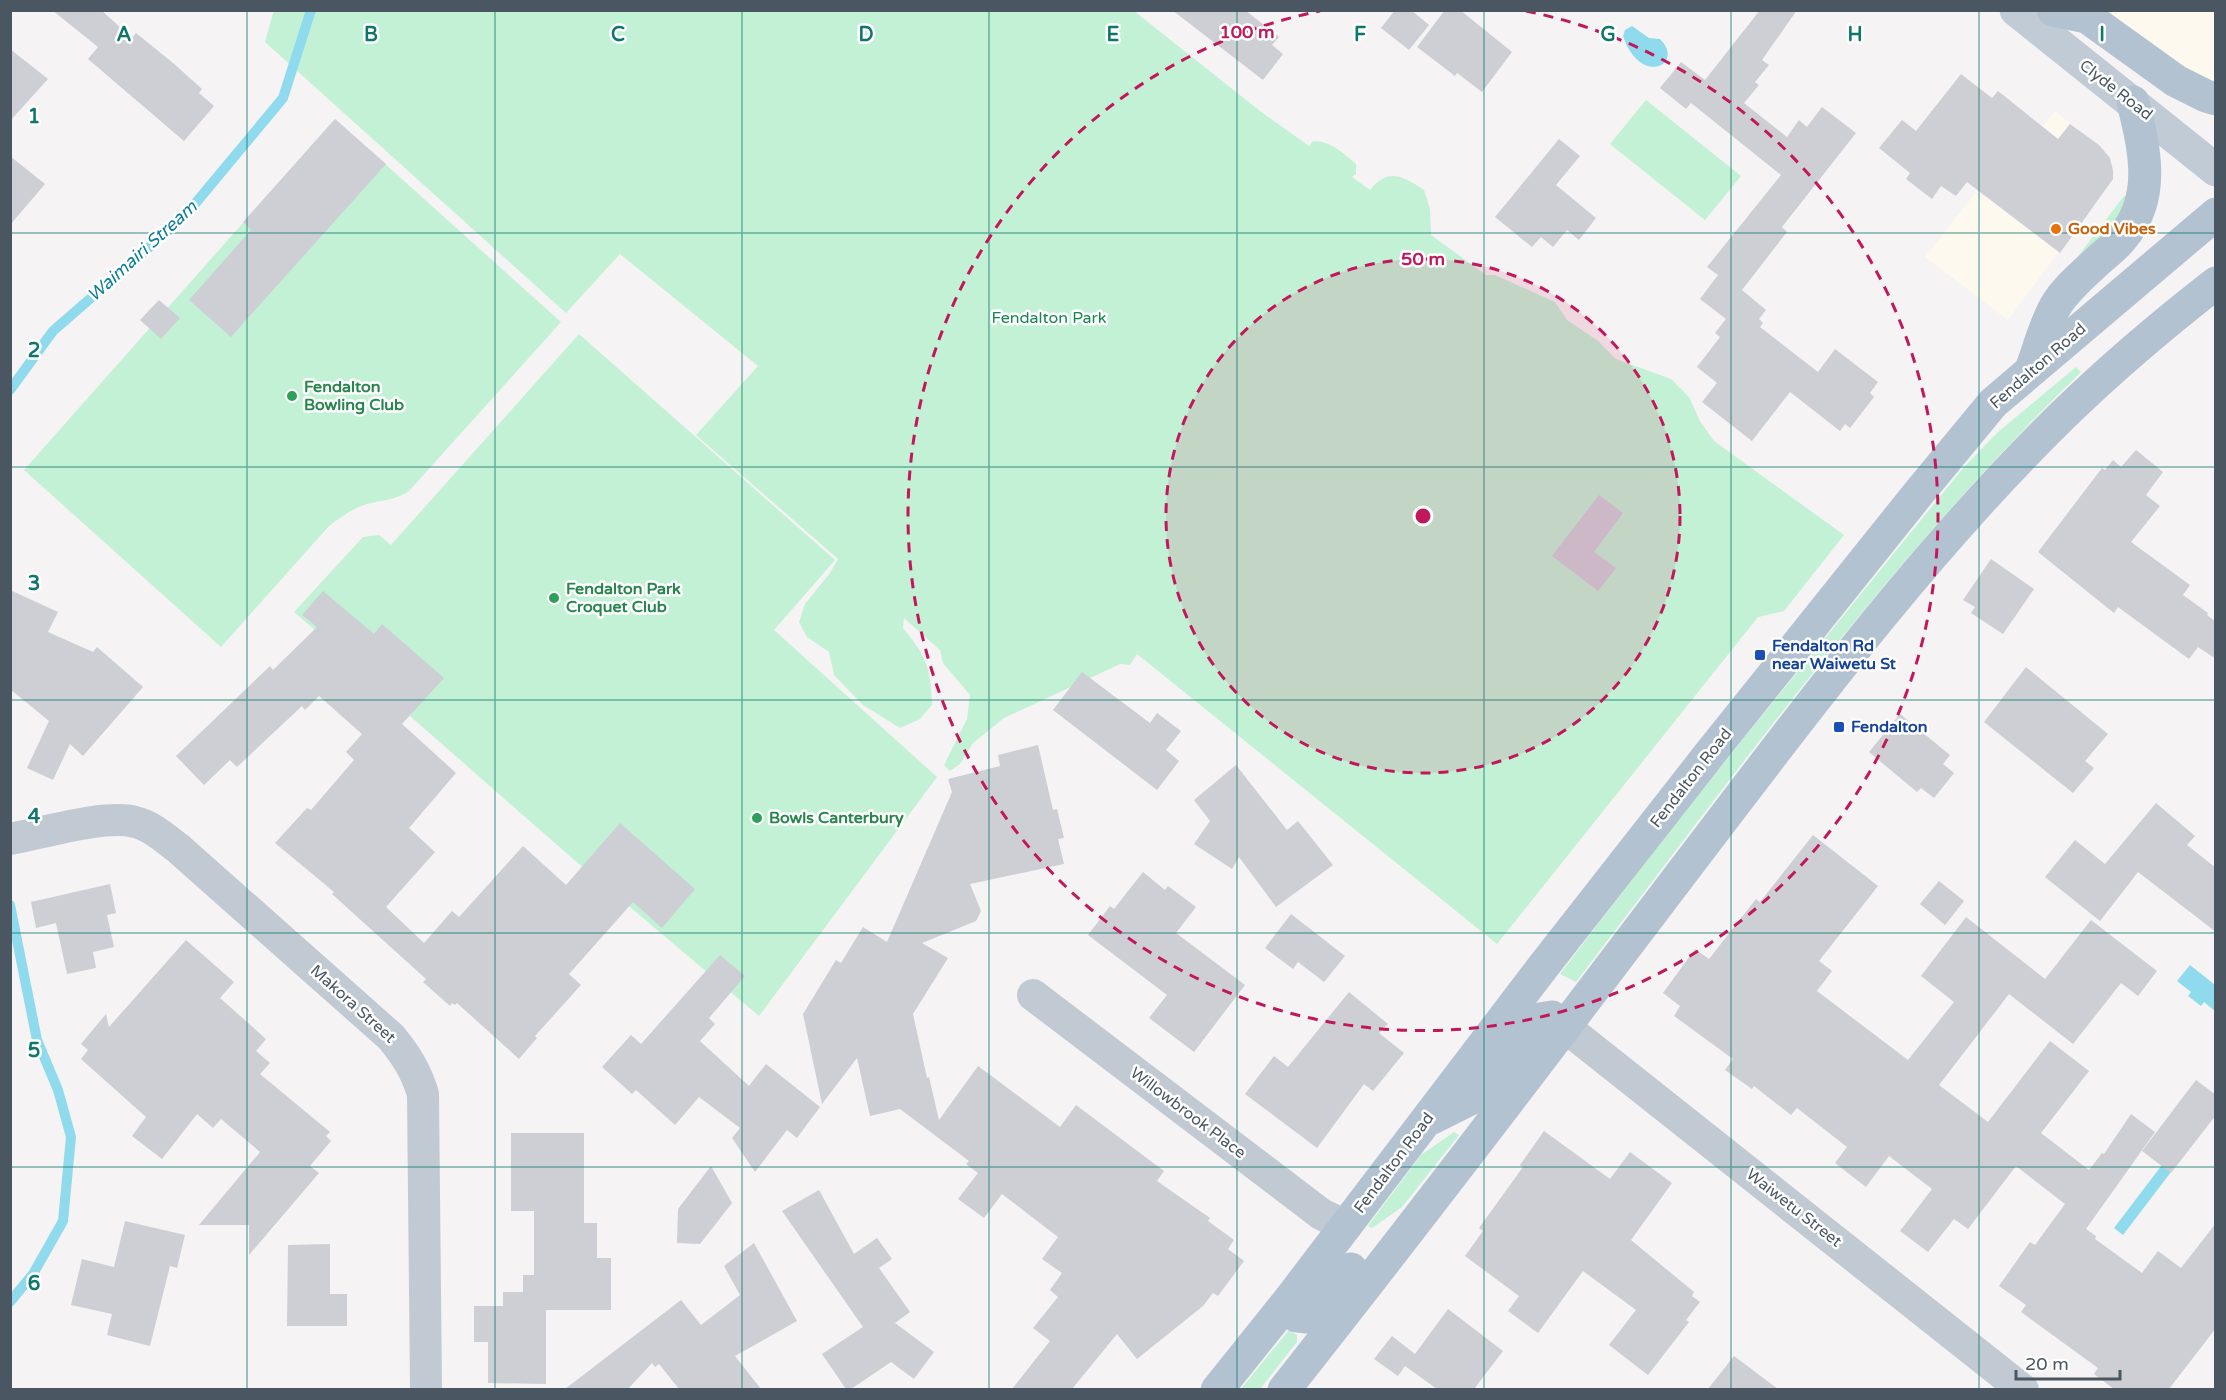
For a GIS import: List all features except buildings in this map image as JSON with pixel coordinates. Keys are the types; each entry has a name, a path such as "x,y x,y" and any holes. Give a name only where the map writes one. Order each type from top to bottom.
{"main road":[{"path":"2053,10 2087,17 2176,81 2216,99"},
{"path":"2030,371 2056,306 2082,276 2123,237 2136,216 2143,195 2146,164 2133,102"},
{"name":"Fendalton Road","path":"1217,1389 1290,1299 1542,968 1798,642 1993,403 2216,214"},
{"path":"1284,1389 1565,1027 1825,685 1961,522 2062,416 2130,353 2216,283"},
{"path":"2183,308 2216,301"},
{"path":"1427,1120 1474,1097 1540,1019 1552,1017 1565,1027"},
{"path":"1290,1299 1291,1308 1297,1316 1305,1317 1314,1314 1360,1259 1397,1245"}],"street":[{"name":"Clyde Road","path":"2016,10 2216,170"},
{"name":"Makora Street","path":"10,839 110,818 136,822 154,830 179,849 382,1029 406,1054 416,1072 423,1094 426,1389"},
{"name":"Willowbrook Place","path":"1033,995 1321,1214 1346,1226"},
{"name":"Waiwetu Street","path":"1565,1027 2023,1389"}],"shaded area":[{"path":"2097,11 2215,11 2215,85 2188,74"},
{"path":"2055,111 2104,151 2112,162 2113,179 2008,320 1925,257 1977,191 1986,197"}],"green space":[{"name":"Fendalton Park","path":"274,10 1134,11 1260,111 1309,146 1313,141 1325,143 1341,152 1356,164 1356,174 1352,177 1370,190 1383,178 1396,176 1424,190 1430,209 1431,235 1486,275 1495,275 1555,302 1567,320 1598,341 1616,359 1671,379 1689,397 1700,421 1714,441 1844,535 1784,611 1758,617 1497,944 1137,654 1130,665 1120,664 1004,718 973,743 960,764 950,771 944,765 967,719 970,695 943,663 940,650 904,618 903,628 917,646 926,663 932,705 920,719 900,728 863,705 834,675 829,652 807,637 799,622 805,604 830,573 838,559 696,435 758,366 620,254 566,313 265,42"},
{"path":"1646,100 1741,176 1705,220 1610,144"},
{"name":"Fendalton Bowling Club","path":"335,119 561,322 409,491 394,498 357,508 329,526 221,647 24,470"},
{"path":"2124,196 2130,199 2117,224 2069,268"},
{"name":"Fendalton Park Croquet Club","path":"579,334 835,560 774,630 937,777 759,1016 572,858 410,716 412,713 294,612 363,537 379,535 391,545"},
{"path":"2076,367 2081,372 1944,516 1817,668 1576,982 1560,974 1679,818 1964,467 1998,432"},
{"path":"1454,1132 1459,1135 1402,1207 1372,1228 1368,1226 1421,1155"},
{"path":"1289,1330 1297,1335 1297,1342 1260,1389 1240,1390"}],"water":[{"path":"1632,26 1649,38 1660,39 1667,48 1668,57 1664,63 1649,66 1640,62 1631,52 1623,36 1625,30"},
{"path":"2190,965 2215,985 2215,1011 2204,1002 2201,1006 2188,996 2191,992 2177,981"},
{"path":"2162,1165 2171,1172 2123,1235 2114,1228"}],"waterway":[{"name":"Waimairi Stream","path":"10,390 53,331 184,217 283,98 311,10"},
{"name":"Waimairi Stream","path":"10,905 37,1040 58,1090 71,1137 63,1221 33,1274 10,1302"}],"place":[{"name":"Good Vibes","path":"2056,229"},
{"name":"Fendalton Bowling Club","path":"292,396"},
{"name":"Fendalton Park Croquet Club","path":"554,598"},
{"name":"Fendalton Rd near Waiwetu St","path":"1760,655"},
{"name":"Fendalton","path":"1839,727"},
{"name":"Bowls Canterbury","path":"757,818"}]}
